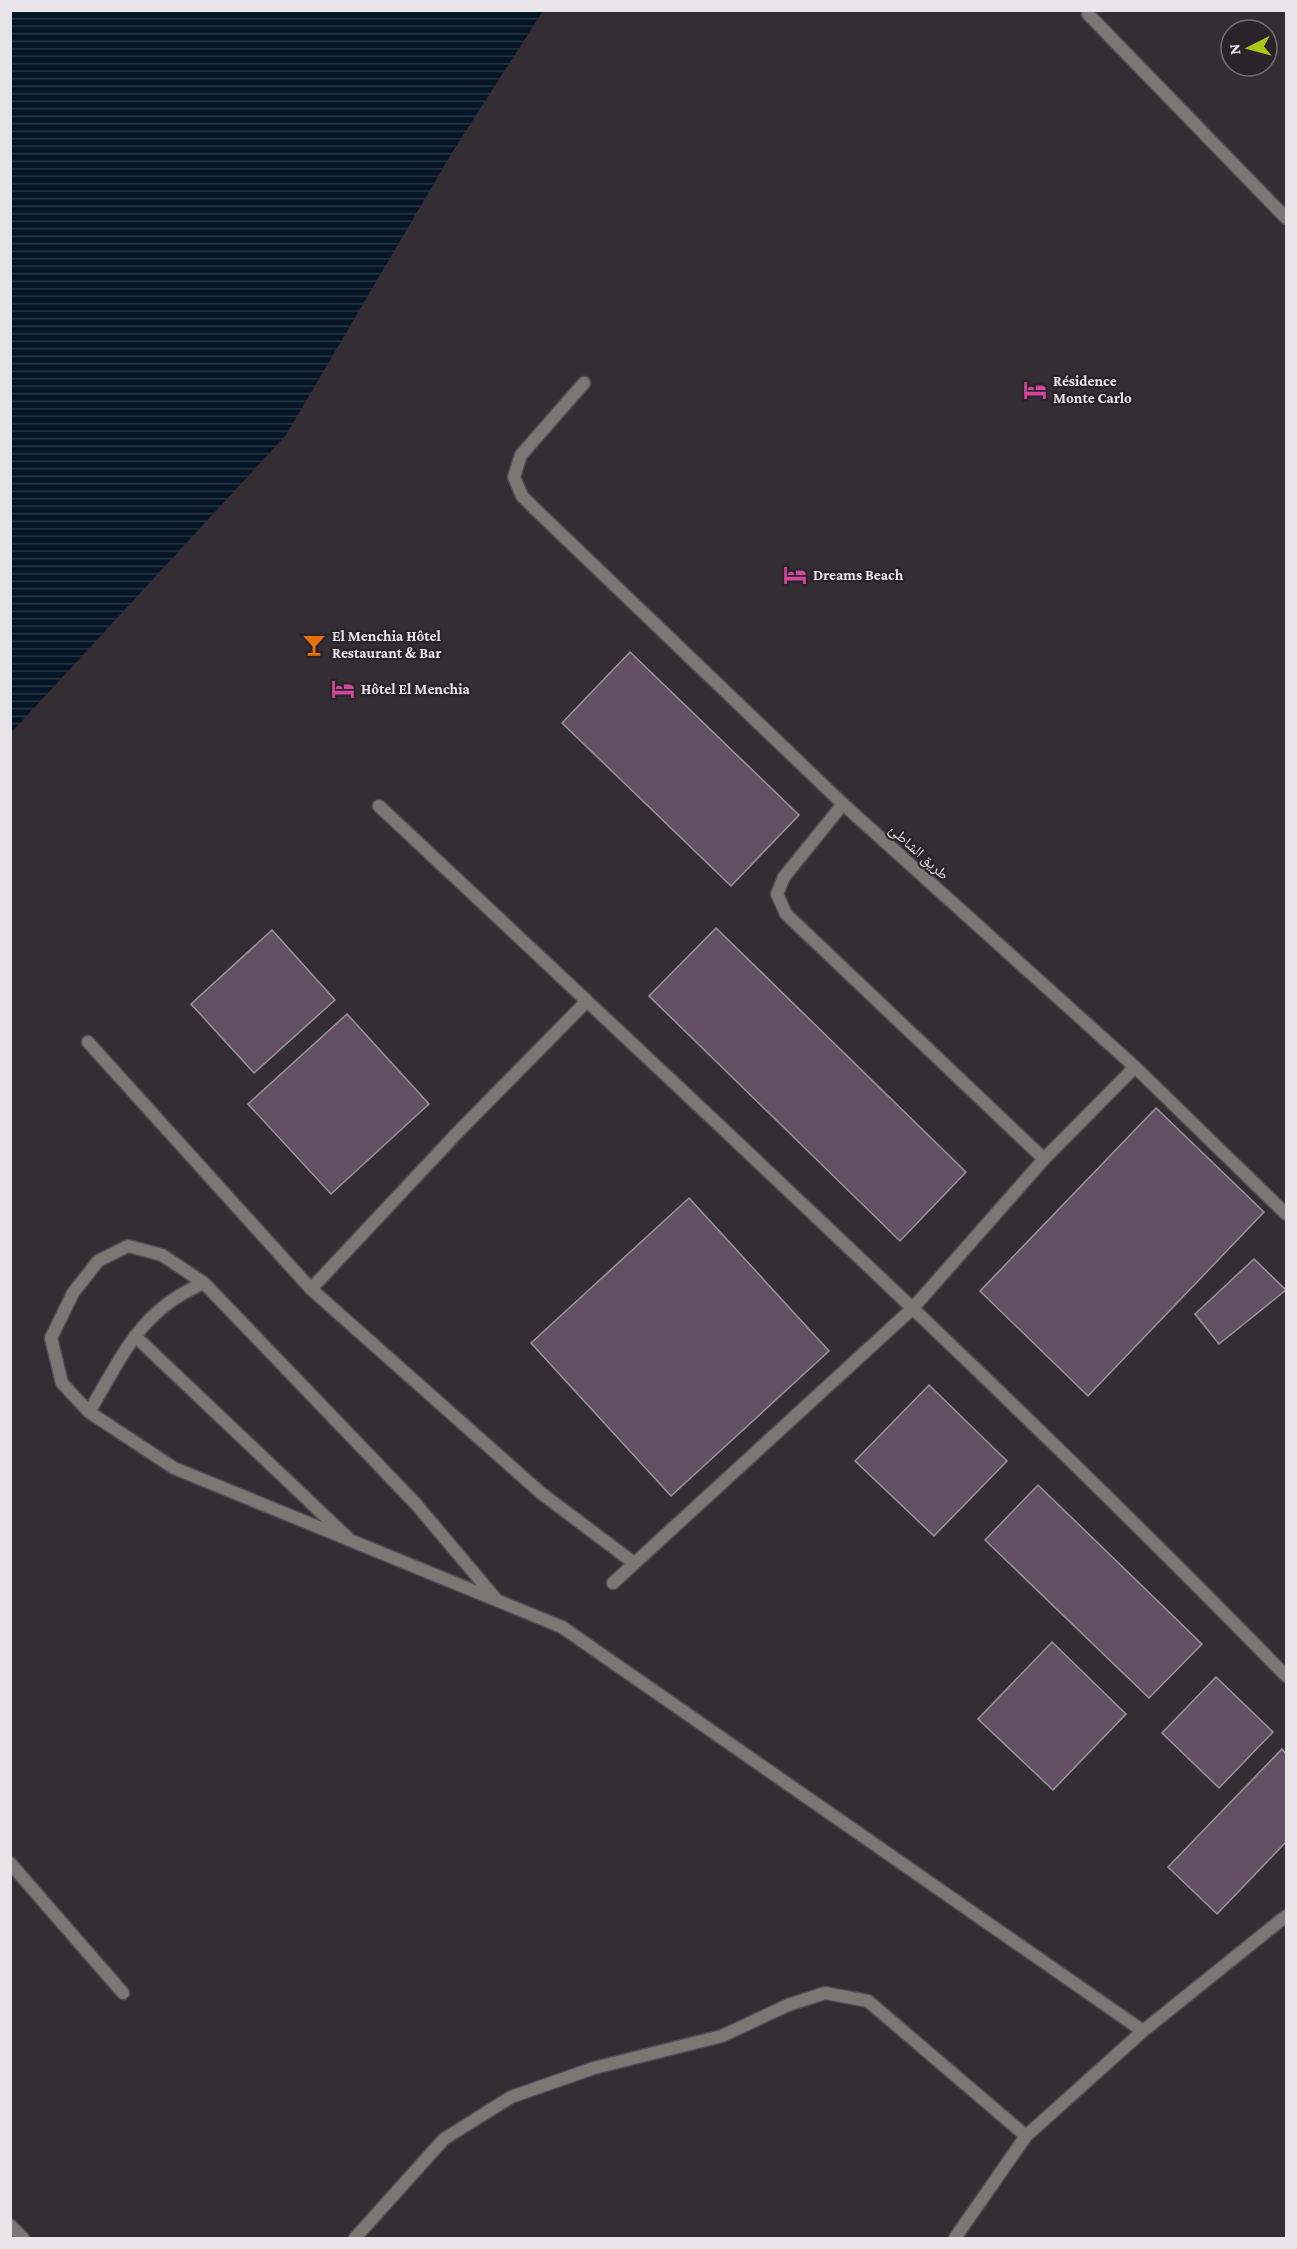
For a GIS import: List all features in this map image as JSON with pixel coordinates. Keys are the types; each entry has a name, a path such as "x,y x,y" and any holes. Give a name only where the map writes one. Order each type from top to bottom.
{"street":[{"path":"1088,14 1287,218"},
{"name":"طريق الشاطئ","path":"584,383 520,455 513,477 522,496 843,804 1135,1067 1287,1214"},
{"path":"843,804 784,877 777,894 786,914 1044,1159"},
{"path":"379,806 913,1308 1287,1676"},
{"path":"311,1290 458,1132 587,1001"},
{"path":"88,1042 311,1290 541,1493 634,1563"},
{"path":"613,1583 913,1308 1044,1159 1135,1067"},
{"path":"499,1602 415,1503 204,1283 162,1255 128,1246 98,1261 73,1293 51,1338 62,1383 88,1412 174,1468 353,1543 499,1602 562,1627 1143,2031"},
{"path":"88,1412 135,1336 156,1310 180,1293 204,1283"},
{"path":"135,1336 353,1543"},
{"path":"10,1863 123,1993"},
{"path":"955,2238 1026,2136 1143,2031 1287,1916"},
{"path":"355,2238 444,2139 511,2097 594,2067 722,2036 788,2005 825,1993 868,2001 1026,2136"},
{"path":"10,2225 23,2238"}],"water":[{"path":"11,10 543,11 453,151 286,435 11,733"}],"building":[{"path":"630,652 799,815 731,886 562,723"},
{"path":"716,928 966,1172 900,1241 649,996"},
{"path":"272,930 335,1000 254,1073 191,1004"},
{"path":"347,1014 429,1104 331,1194 248,1104"},
{"path":"1156,1108 1264,1212 1088,1396 980,1291"},
{"path":"689,1198 829,1351 671,1496 531,1343"},
{"path":"1254,1259 1286,1290 1219,1344 1195,1314"},
{"path":"929,1385 1007,1461 934,1536 855,1461"},
{"path":"1038,1485 1202,1644 1149,1698 985,1540"},
{"path":"1052,1642 1126,1714 1053,1790 978,1719"},
{"path":"1216,1677 1273,1732 1219,1788 1162,1733"},
{"path":"1282,1749 1286,1754 1286,1842 1217,1914 1168,1867"}],"place":[{"name":"Résidence Monte Carlo","path":"1035,390"},
{"name":"Dreams Beach","path":"795,575"},
{"name":"El Menchia Hôtel Restaurant & Bar","path":"314,645"},
{"name":"Hôtel El Menchia","path":"343,689"}]}
